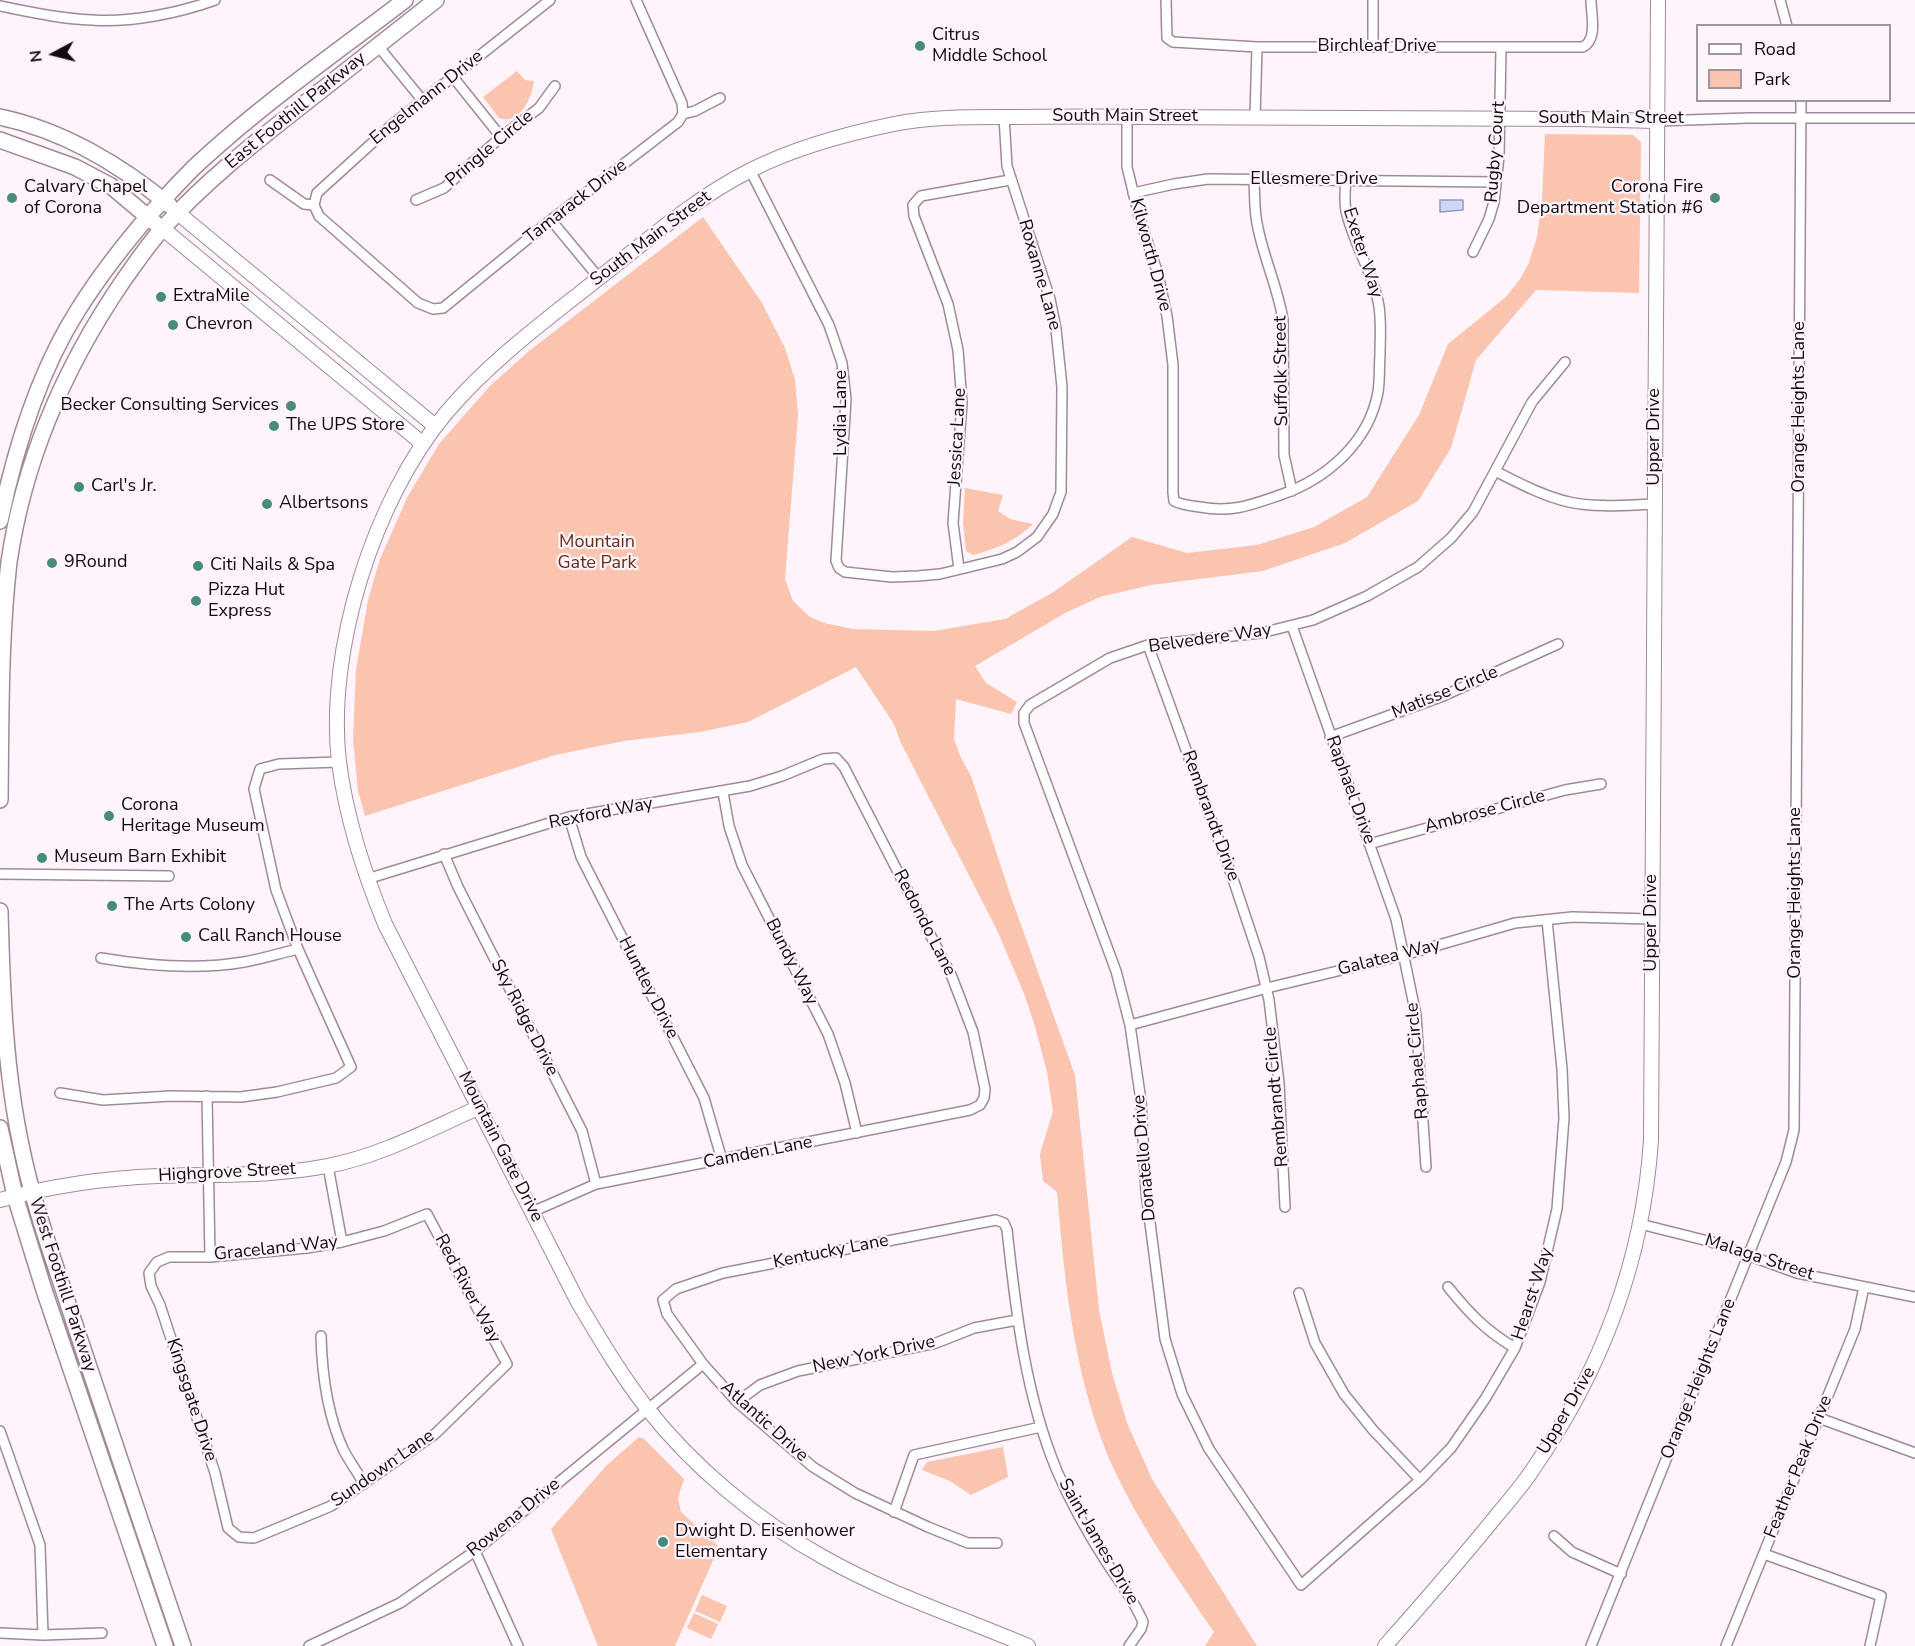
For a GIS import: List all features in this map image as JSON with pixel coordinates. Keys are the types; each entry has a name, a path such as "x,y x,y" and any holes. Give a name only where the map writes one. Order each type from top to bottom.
{"main road":[{"name":"East Foothill Parkway","path":"148,217 200,161 241,126 405,0"},
{"path":"378,46 375,38 380,30 420,0"},
{"name":"East Foothill Parkway","path":"162,228 215,177 260,139 436,0"},
{"name":"Upper Drive","path":"1385,1646 1530,1474 1564,1423 1601,1351 1624,1288 1645,1197 1651,1140 1658,0"},
{"path":"0,117 47,132 116,165 163,200 435,426"},
{"name":"South Main Street","path":"423,444 435,426 483,373 557,310 696,203 750,170 793,151 834,138 927,119 1004,117 1656,121"},
{"path":"0,140 75,167 111,186 423,444"},
{"path":"0,521 21,439 42,382 59,346 77,312 106,269 148,217"},
{"path":"0,800 3,613 9,561 23,494 38,444 60,388 73,363 96,322 162,228"},
{"path":"297,341 304,333 309,333 329,350 345,352"},
{"name":"Mountain Gate Drive","path":"423,444 379,523 360,577 350,615 337,723 339,762 352,824 367,879 385,924 579,1304 614,1363 647,1409 711,1475 790,1538 871,1581 1028,1646"},
{"name":"West Foothill Parkway","path":"0,911 2,989 8,1055 21,1149 32,1192 183,1646"},
{"name":"Highgrove Street","path":"7,1198 106,1180 159,1176 268,1174 328,1166 374,1153 480,1107"},
{"name":"West Foothill Parkway","path":"0,1128 7,1198 83,1407 165,1646"}],"street":[{"path":"0,6 93,21 146,17 199,6 215,0"},
{"name":"Engelmann Drive","path":"314,205 317,193 393,124 550,0"},
{"path":"636,0 682,103 683,114"},
{"name":"Birchleaf Drive","path":"1166,0 1167,38 1173,42 1257,47 1501,48 1583,47 1589,44 1592,38 1591,0"},
{"path":"1372,46 1373,0"},
{"path":"1780,0 1786,24"},
{"path":"378,46 423,101"},
{"path":"1255,117 1257,47"},
{"name":"Rugby Court","path":"1473,252 1489,219 1496,182 1501,48"},
{"path":"453,77 501,137"},
{"name":"Pringle Circle","path":"416,200 444,188 501,137 539,108 555,86"},
{"name":"Tamarack Drive","path":"314,205 319,216 418,303 433,309 444,308 551,220 678,122 683,114 695,111 720,98"},
{"name":"Orange Heights Lane","path":"1591,1646 1786,1162 1794,1130 1801,102"},
{"name":"Roxanne Lane","path":"959,569 1002,559 1017,552 1037,537 1053,514 1060,492 1062,467 1061,363 1050,299 1010,180 1005,154 1004,117"},
{"name":"Kilworth Drive","path":"1127,117 1127,167 1158,274 1167,316 1173,364 1174,501"},
{"name":"South Main Street","path":"1656,121 1915,118"},
{"name":"Lydia Lane","path":"750,170 830,325 842,363 846,399 836,561 839,568 845,572 892,577 918,576 959,569"},
{"name":"Ellesmere Drive","path":"1133,193 1208,179 1496,182"},
{"path":"270,180 304,204 314,205"},
{"name":"Jessica Lane","path":"959,569 953,523 962,403 958,350 948,303 914,216 913,205 921,196 1010,180"},
{"name":"Exeter Way","path":"1174,501 1220,511 1246,507 1292,491 1319,478 1356,442 1372,412 1378,391 1381,326 1379,303 1345,209 1346,180"},
{"name":"Suffolk Street","path":"1254,181 1258,230 1280,302 1283,320 1284,455 1292,491"},
{"path":"551,220 599,278"},
{"name":"Belvedere Way","path":"1024,713 1030,705 1110,658 1148,645 1262,633 1313,620 1368,596 1418,567 1451,538 1473,512 1532,402 1565,362"},
{"path":"1495,471 1542,494 1570,502 1599,505 1654,504"},
{"name":"Raphael Drive","path":"1292,626 1396,919 1404,955"},
{"name":"Matisse Circle","path":"1330,737 1443,696 1558,644"},
{"name":"Rembrandt Drive","path":"1148,645 1234,882 1260,957 1267,988"},
{"name":"Donatello Drive","path":"1024,713 1024,723 1116,971 1130,1025 1141,1101 1146,1192 1165,1339 1182,1394 1209,1449 1301,1585"},
{"name":"Rexford Way","path":"367,879 569,817 723,792 782,776 823,759 836,758"},
{"name":"Redondo Lane","path":"836,758 844,767 952,977 973,1032 983,1075 984,1098"},
{"path":"60,1093 103,1100 241,1097 277,1092 336,1078 351,1067 298,949 276,890 254,789 260,769 279,764 339,762"},
{"name":"Ambrose Circle","path":"1369,844 1565,790 1601,784"},
{"name":"Bundy Way","path":"723,792 729,826 742,866 828,1034 845,1083 857,1133"},
{"name":"Huntley Drive","path":"569,817 581,857 704,1098 722,1160"},
{"name":"Sky Ridge Drive","path":"444,854 582,1131 596,1184"},
{"path":"0,874 169,876"},
{"name":"Galatea Way","path":"1130,1025 1267,988 1404,955 1515,923 1572,917 1652,919"},
{"name":"Hearst Way","path":"1301,1585 1420,1479 1450,1448 1485,1400 1515,1348 1540,1282 1557,1209 1564,1118 1562,1069 1547,920"},
{"path":"101,958 148,966 218,966 246,962 298,949"},
{"name":"Raphael Circle","path":"1404,955 1416,1015 1426,1167"},
{"name":"Rembrandt Circle","path":"1267,988 1279,1083 1285,1207"},
{"path":"207,1096 210,1257"},
{"name":"Camden Lane","path":"532,1212 596,1184 970,1110 980,1105 984,1098"},
{"path":"328,1166 342,1242"},
{"name":"Graceland Way","path":"157,1262 170,1257 210,1257 307,1248 342,1242 384,1231 428,1214"},
{"name":"Red River Way","path":"428,1214 507,1364"},
{"name":"Kentucky Lane","path":"663,1300 676,1289 723,1273 996,1221 1004,1223"},
{"name":"Saint James Drive","path":"1004,1223 1007,1230 1017,1320 1028,1379 1041,1427 1057,1472 1098,1549 1143,1622 1129,1646"},
{"name":"Malaga Street","path":"1640,1224 1712,1242 1797,1273 1915,1297"},
{"name":"Kingsgate Drive","path":"157,1262 149,1273 151,1286 160,1305 215,1473 228,1528 239,1537"},
{"path":"1448,1287 1471,1316 1515,1348"},
{"name":"Feather Peak Drive","path":"1726,1646 1855,1329 1864,1287"},
{"path":"1299,1293 1315,1343 1344,1394 1373,1430 1420,1479"},
{"name":"Atlantic Drive","path":"663,1300 667,1314 703,1364 737,1402 813,1467 855,1493 968,1543 997,1543"},
{"name":"New York Drive","path":"737,1402 760,1385 798,1371 936,1343 974,1328 1017,1320"},
{"path":"321,1336 322,1376 330,1410 344,1451 364,1484"},
{"name":"Sundown Lane","path":"239,1537 254,1538 331,1506 435,1434 507,1364"},
{"name":"Rowena Drive","path":"309,1646 400,1603 475,1551 703,1364"},
{"path":"1819,1418 1915,1453"},
{"path":"894,1512 914,1455 1041,1427"},
{"path":"0,1431 40,1545 44,1635"},
{"path":"1554,1536 1572,1552 1621,1574"},
{"path":"475,1551 518,1646"},
{"path":"1764,1554 1881,1596 1870,1646"},
{"path":"0,1633 44,1635 102,1633"}],"green space":[{"path":"517,71 525,80 534,81 531,95 519,114 513,118 499,118 483,97"},
{"name":"Mountain Gate Park","path":"1545,134 1633,135 1641,142 1639,293 1536,290 1476,360 1451,448 1418,501 1345,543 1263,571 1151,585 1100,597 1065,613 975,666 986,683 1017,702 1011,714 956,699 954,739 971,776 1012,900 1075,1075 1099,1310 1112,1373 1127,1423 1152,1479 1257,1646 1205,1646 1214,1632 1157,1547 1131,1502 1108,1456 1086,1392 1067,1293 1057,1192 1043,1181 1040,1154 1053,1111 1047,1072 1023,991 997,930 900,741 894,724 856,667 748,722 700,732 624,741 555,755 365,816 358,791 353,739 356,670 368,600 380,559 408,496 439,444 490,386 529,351 703,217 762,303 785,348 795,380 798,415 785,579 793,601 810,617 824,623 853,629 934,631 1005,619 1052,593 1132,537 1187,553 1257,545 1314,527 1367,497 1419,415 1448,344 1506,297 1520,279 1528,265 1537,237 1542,200"},
{"path":"965,488 1003,495 998,511 1010,519 1033,524 1005,544 973,555 966,551 963,523"},
{"path":"639,1437 644,1439 684,1479 678,1498 681,1512 719,1547 675,1646 598,1646 551,1529 606,1466"},
{"path":"1003,1447 1008,1477 971,1495 950,1481 922,1470 927,1462"},
{"path":"702,1595 727,1606 720,1622 695,1611"},
{"path":"694,1613 718,1624 711,1639 687,1628"}],"water":[{"path":"1440,200 1463,200 1463,210 1440,212"}],"place":[{"name":"Citrus Middle School","path":"920,46"},
{"name":"Calvary Chapel of Corona","path":"12,198"},
{"name":"Corona Fire Department Station #6","path":"1715,198"},
{"name":"ExtraMile","path":"161,297"},
{"name":"Chevron","path":"173,325"},
{"name":"Becker Consulting Services","path":"291,406"},
{"name":"The UPS Store","path":"274,426"},
{"name":"Carl's Jr.","path":"79,487"},
{"name":"Albertsons","path":"267,504"},
{"name":"9Round","path":"52,563"},
{"name":"Citi Nails & Spa","path":"198,566"},
{"name":"Pizza Hut Express","path":"196,601"},
{"name":"Corona Heritage Museum","path":"109,816"},
{"name":"Museum Barn Exhibit","path":"42,858"},
{"name":"The Arts Colony","path":"112,906"},
{"name":"Call Ranch House","path":"186,937"},
{"name":"Dwight D. Eisenhower Elementary","path":"663,1542"}]}
